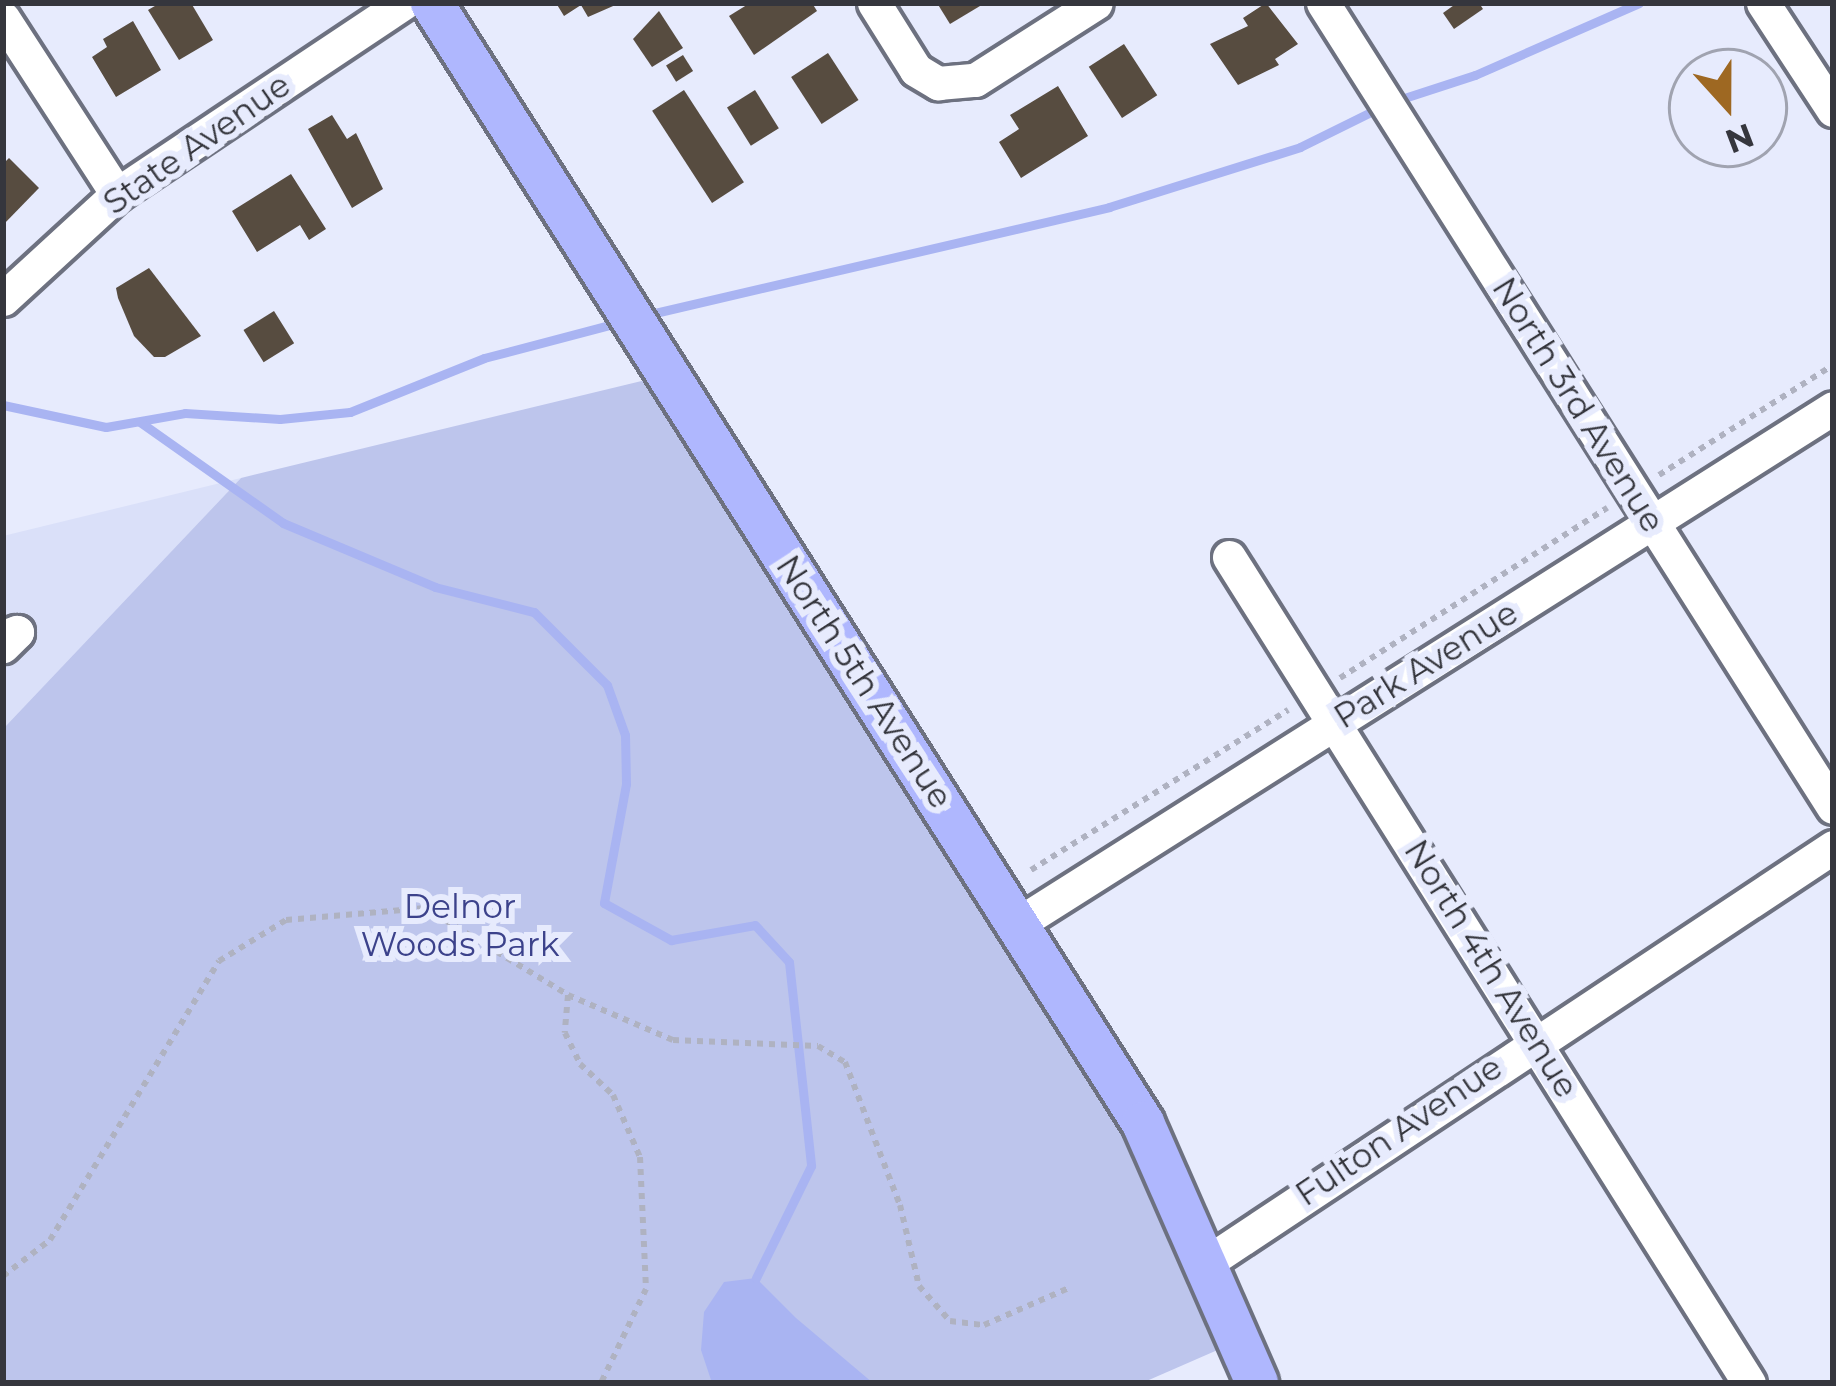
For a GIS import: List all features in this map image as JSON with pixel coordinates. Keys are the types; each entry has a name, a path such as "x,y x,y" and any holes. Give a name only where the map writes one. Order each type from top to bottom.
{"main road":[{"name":"North 5th Avenue","path":"432,3 1143,1123 1209,1261 1257,1383"}],"street":[{"name":"State Avenue","path":"3,299 117,194 403,3"},
{"path":"874,3 916,70 938,83 975,80 1096,3"},
{"name":"North 3rd Avenue","path":"1323,3 1833,808"},
{"path":"1763,3 1833,110"},
{"path":"3,18 117,194"},
{"name":"Park Avenue","path":"1018,923 1833,408"},
{"name":"North 4th Avenue","path":"1229,557 1749,1383"},
{"name":"Fulton Avenue","path":"1209,1261 1535,1039 1833,847"}],"path":[{"path":"1030,870 1833,364"},
{"path":"3,1276 50,1240 219,961 286,920 425,908 568,995 673,1040 818,1046 845,1062 899,1205 919,1286 950,1321 984,1324 1071,1287"},
{"path":"568,995 565,1033 580,1064 613,1095 640,1157 646,1289 601,1383"}],"shaded area":[{"path":"241,478 3,729 3,536"},
{"path":"756,1278 873,1383 712,1383 701,1350 704,1312 724,1282"}],"green space":[{"name":"Delnor Woods Park","path":"654,378 1133,1127 1229,1345 1142,1383 3,1383 3,729 241,478"}],"building":[{"path":"160,3 191,3 213,40 179,60 148,10"},
{"path":"556,3 620,3 588,17 581,5 564,16"},
{"path":"750,3 812,3 817,11 754,55 729,16"},
{"path":"937,3 985,3 950,24"},
{"path":"1266,3 1298,44 1275,59 1279,65 1238,85 1210,44 1248,26 1243,18"},
{"path":"1457,3 1479,3 1483,9 1454,29 1443,13"},
{"path":"659,11 683,48 652,67 633,39"},
{"path":"133,21 161,70 116,97 92,57 107,47 103,39"},
{"path":"1124,44 1157,95 1122,118 1089,67"},
{"path":"828,53 858,100 822,124 791,77"},
{"path":"683,55 693,71 676,82 666,66"},
{"path":"1058,86 1088,136 1021,178 999,142 1019,129 1010,115"},
{"path":"684,90 744,182 712,203 652,111"},
{"path":"755,90 779,128 751,146 727,107"},
{"path":"332,115 347,139 356,133 383,189 352,208 308,129"},
{"path":"9,158 39,188 3,225 3,164"},
{"path":"291,174 326,229 309,240 300,225 257,252 232,211"},
{"path":"149,268 201,336 165,357 154,357 134,336 116,288"},
{"path":"274,311 294,343 264,362 243,330"}],"waterway":[{"path":"1395,101 1475,75 1639,3"},
{"path":"642,316 1109,207 1300,147 1379,108"},
{"path":"3,405 106,427 185,413 280,419 350,412 484,358 621,322"},
{"path":"140,422 283,523 435,587 534,612 607,685 625,735 626,784 604,903 671,940 755,925 789,962 811,1166 756,1278"}]}
